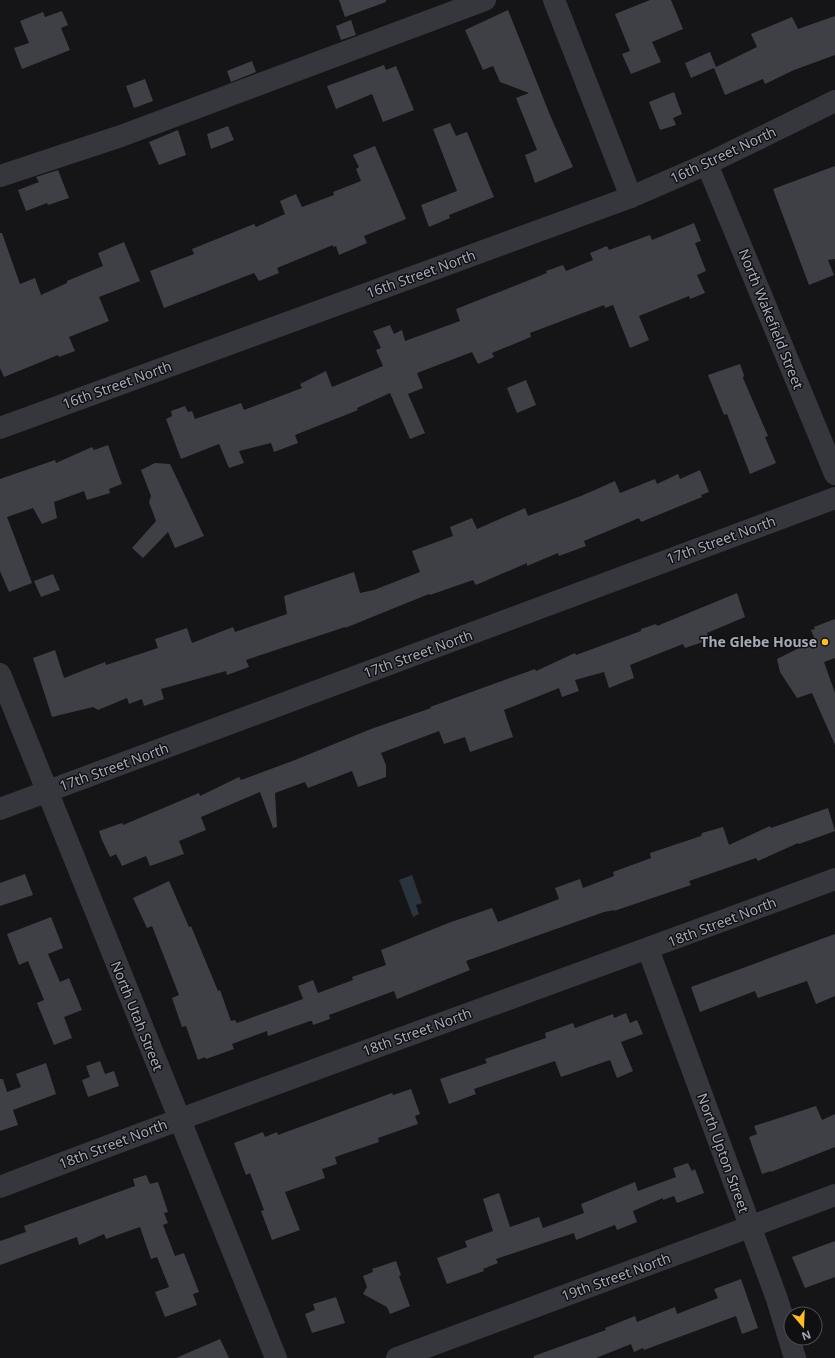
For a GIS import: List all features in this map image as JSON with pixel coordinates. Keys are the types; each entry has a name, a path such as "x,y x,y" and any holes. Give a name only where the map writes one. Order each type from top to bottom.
{"street":[{"path":"0,176 121,136 485,0"},
{"path":"554,0 631,197"},
{"name":"16th Street North","path":"0,428 631,197 707,164 835,101"},
{"name":"North Wakefield Street","path":"707,164 835,474"},
{"name":"17th Street North","path":"0,809 835,498"},
{"name":"North Utah Street","path":"0,674 178,1119 276,1358"},
{"name":"18th Street North","path":"0,1187 178,1119 648,949 835,879"},
{"name":"North Upton Street","path":"648,949 777,1299 795,1358"},
{"name":"19th Street North","path":"397,1358 835,1194"}],"shaded area":[{"path":"412,875 422,903 416,905 419,914 413,917 399,880"}],"building":[{"path":"339,0 386,0 386,2 345,17"},
{"path":"650,0 671,0 683,29 652,42 661,62 631,74 622,54 630,51 615,14"},
{"path":"508,10 550,115 573,167 535,183 525,155 537,150 516,98 529,93 500,82 493,66 483,70 465,30"},
{"path":"62,11 68,25 61,28 70,50 22,69 14,48 29,43 20,21 43,12 45,17"},
{"path":"835,16 835,55 794,70 765,84 763,79 725,95 714,68 691,78 685,63 710,52 716,67 757,47 751,34 792,17 798,29"},
{"path":"351,20 356,35 341,40 336,26"},
{"path":"252,61 256,72 231,82 227,71"},
{"path":"384,65 386,70 396,66 414,110 383,122 372,94 336,109 327,86"},
{"path":"145,79 153,101 134,108 126,86"},
{"path":"674,92 682,114 673,118 676,125 660,130 649,102"},
{"path":"450,123 456,136 467,132 494,197 449,215 450,218 429,227 421,205 457,191 433,129"},
{"path":"228,126 234,140 211,149 207,134"},
{"path":"178,130 186,155 159,165 149,142"},
{"path":"375,146 406,219 364,236 367,243 339,255 336,246 333,247 333,245 277,268 279,273 259,281 254,273 164,308 150,271 194,254 192,249 254,224 256,227 285,214 280,201 296,194 302,207 334,195 333,192 361,181 356,169 359,167 353,155"},
{"path":"835,166 835,259 828,260 834,275 809,285 773,189"},
{"path":"58,170 69,198 48,205 47,203 26,211 18,190 39,182 36,177"},
{"path":"694,223 701,241 695,243 706,271 697,275 705,293 690,299 689,296 639,316 649,340 630,348 613,305 605,308 604,305 530,333 531,337 492,353 494,357 478,364 472,352 417,373 423,388 408,394 425,433 410,439 390,393 357,408 358,410 295,435 298,443 274,452 271,443 239,451 244,463 229,468 219,444 181,459 166,419 172,416 171,411 185,406 188,412 192,411 195,419 241,403 244,410 302,388 300,384 326,371 332,387 383,366 376,350 381,348 373,331 390,325 394,334 402,330 405,341 460,321 456,309 547,273 546,271 563,265 566,271 593,260 590,253 607,246 609,250 650,235 652,240"},
{"path":"0,233 2,233 20,284 35,278 41,295 67,283 67,281 103,266 98,253 124,242 140,281 99,297 109,321 69,337 75,351 59,357 58,355 4,377 0,368"},
{"path":"740,364 744,375 743,378 768,436 765,437 776,463 750,474 727,414 724,415 708,375"},
{"path":"526,380 536,405 517,413 507,388"},
{"path":"108,445 122,484 109,489 110,493 87,500 84,491 54,502 57,518 42,524 33,508 7,517 32,583 9,592 0,571 0,479 55,460 56,463 92,447 94,450"},
{"path":"155,463 170,464 204,536 175,548 168,532 143,558 132,548 156,521 149,502 151,496 141,470"},
{"path":"700,470 709,492 701,495 702,497 641,522 639,518 584,541 586,546 559,556 558,553 527,566 527,563 476,585 473,580 430,595 429,594 345,628 246,660 249,667 227,675 226,671 161,689 164,699 144,706 142,699 129,704 127,698 98,710 93,707 52,717 33,658 55,650 64,678 105,662 106,665 158,648 155,639 187,628 192,643 233,627 235,632 287,614 284,596 354,572 360,593 374,590 420,572 412,551 453,536 450,527 472,518 477,529 525,508 528,516 581,496 615,481 620,493 655,479 657,484 678,474 680,479"},
{"path":"53,574 60,590 41,597 34,581"},
{"path":"737,593 745,617 707,633 709,640 685,648 683,644 630,665 634,678 609,688 604,672 575,680 579,691 562,697 559,688 504,710 513,737 470,752 465,737 444,744 439,731 381,753 386,765 386,777 358,787 352,771 308,788 305,782 275,793 277,827 273,828 260,792 201,817 206,830 179,841 184,854 150,866 146,856 122,866 116,854 110,857 102,840 99,831 122,823 123,825 199,793 200,796 239,777 241,780 371,729 431,708 430,707 535,669 536,671 575,653 576,655 656,624 657,626"},
{"path":"835,619 835,658 824,662 835,693 835,745 812,693 797,698 780,672 777,659 815,640 811,630 815,629 814,627"},
{"path":"828,808 835,831 799,844 798,843 758,861 756,858 689,881 691,885 614,911 604,912 466,961 470,970 397,999 394,991 329,1015 330,1019 313,1025 312,1021 310,1021 268,1036 267,1031 232,1044 234,1049 206,1059 205,1057 198,1060 186,1026 182,1027 172,998 179,995 152,926 147,928 133,898 169,881 189,927 191,926 218,991 220,990 231,1021 235,1020 237,1023 303,999 298,986 313,980 318,993 353,980 352,977 386,965 381,950 451,922 492,908 498,922 559,899 555,888 580,879 583,888 614,876 613,872 651,858 650,853 701,836 702,833 723,827 729,845 770,826 771,828"},
{"path":"25,874 33,895 0,906 0,883"},
{"path":"51,917 63,948 48,954 60,982 69,978 82,1010 64,1017 72,1038 54,1045 37,1003 44,1000 28,961 19,965 7,934"},
{"path":"835,934 835,996 816,1004 807,981 758,998 755,991 700,1012 691,987"},
{"path":"626,1013 630,1023 637,1020 643,1034 621,1042 633,1071 617,1078 610,1060 561,1077 555,1061 474,1089 476,1094 449,1104 440,1079 487,1063 485,1059 546,1038 545,1033 573,1023 575,1028 613,1014 614,1018"},
{"path":"100,1061 105,1074 114,1071 119,1086 88,1097 82,1080 90,1077 86,1066"},
{"path":"46,1063 56,1094 13,1110 18,1125 0,1131 0,1079 3,1079 7,1092 21,1087 16,1074"},
{"path":"411,1089 420,1114 415,1116 418,1124 378,1138 379,1142 335,1157 337,1164 322,1169 325,1178 285,1192 300,1230 272,1240 261,1211 264,1210 250,1173 246,1175 234,1143 263,1132 265,1137 277,1132 278,1135 392,1093 393,1095"},
{"path":"816,1106 822,1120 835,1114 835,1147 771,1172 762,1174 749,1137 757,1134 754,1126"},
{"path":"688,1163 692,1171 695,1169 704,1193 677,1203 674,1196 663,1200 663,1198 633,1211 637,1222 617,1230 615,1225 576,1240 574,1233 496,1259 498,1263 483,1269 484,1271 447,1284 437,1258 467,1247 465,1241 493,1231 483,1199 499,1193 510,1227 539,1217 543,1228 584,1213 581,1204 635,1182 638,1191 676,1177 673,1168"},
{"path":"146,1175 150,1184 158,1182 168,1212 164,1213 168,1223 163,1225 175,1256 184,1253 199,1292 193,1294 197,1305 165,1317 155,1292 169,1287 157,1257 151,1259 140,1227 106,1239 104,1234 79,1245 77,1237 0,1265 0,1241 26,1232 24,1226 135,1186 133,1179"},
{"path":"835,1241 835,1277 805,1288 792,1257"},
{"path":"396,1261 401,1275 399,1276 410,1306 390,1314 387,1307 363,1294 367,1287 363,1276 373,1272 372,1269"},
{"path":"741,1279 758,1328 742,1334 736,1316 644,1350 643,1348 634,1352 631,1344 596,1358 534,1358 534,1356 606,1330 605,1328 635,1316 637,1322 675,1307 677,1314 718,1298 714,1289"},
{"path":"336,1297 345,1323 312,1333 305,1314 315,1310 313,1304"},
{"path":"220,1339 229,1358 176,1358"}],"place":[{"name":"The Glebe House","path":"825,642"}]}
